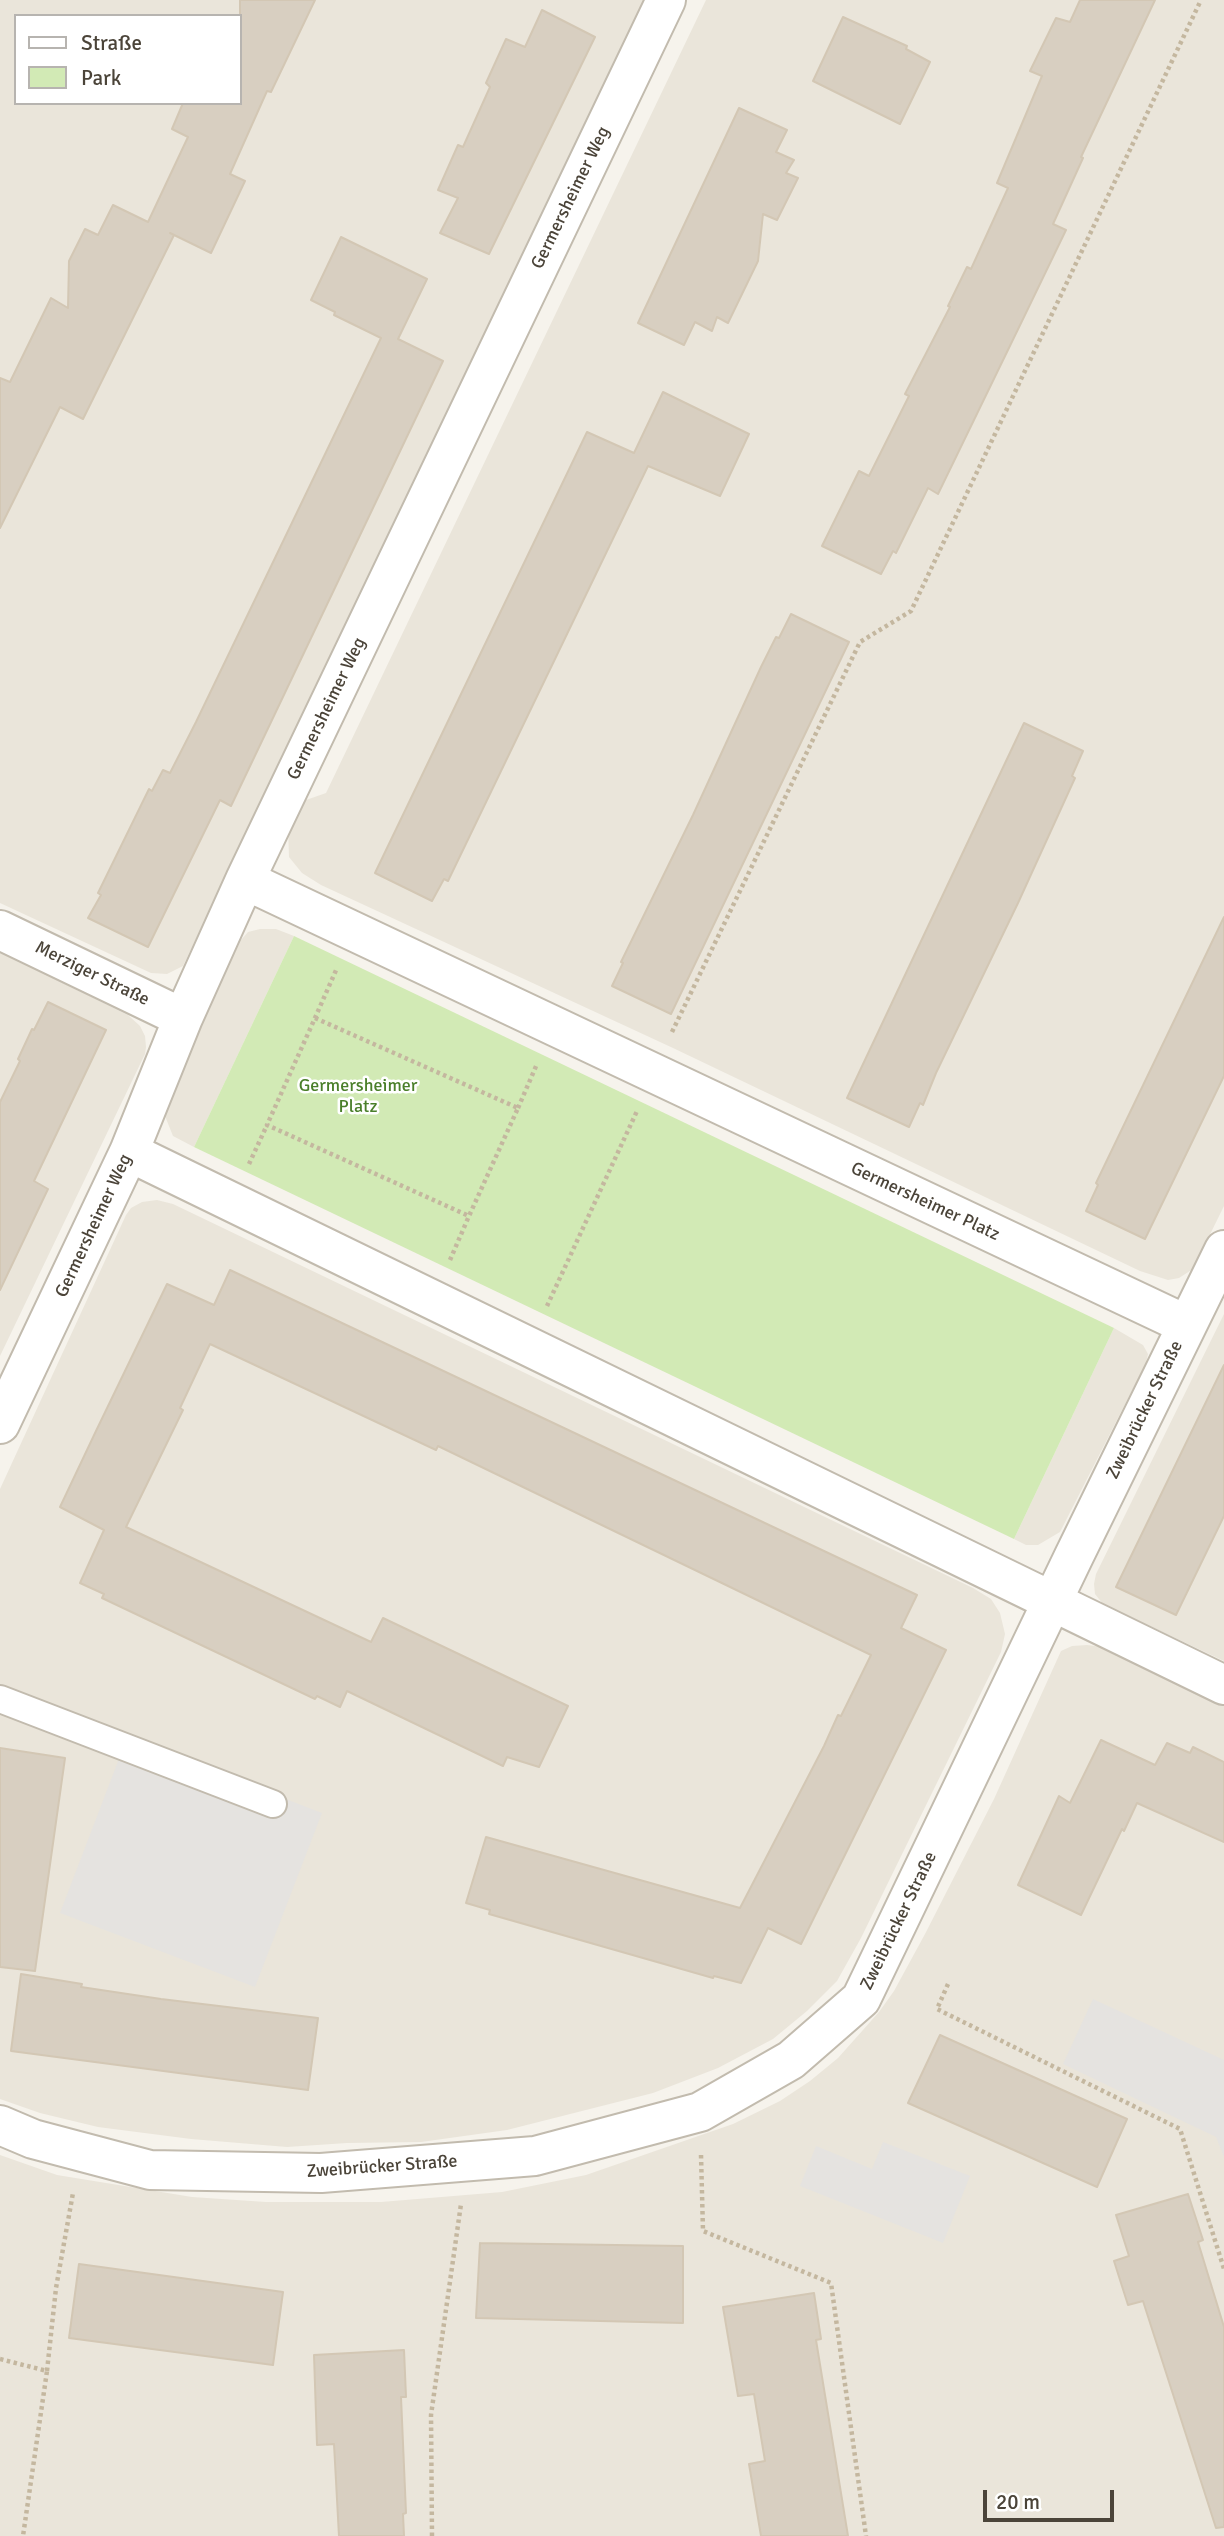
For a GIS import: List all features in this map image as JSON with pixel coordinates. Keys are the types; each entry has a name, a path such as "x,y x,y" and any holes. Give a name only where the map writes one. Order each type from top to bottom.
{"street":[{"name":"Germersheimer Weg","path":"0,1424 129,1152 183,1018 245,880 666,0"},
{"name":"Germersheimer Platz","path":"245,880 1187,1325"},
{"name":"Merziger Straße","path":"0,930 183,1018"},
{"path":"129,1152 1224,1685"},
{"name":"Zweibrücker Straße","path":"0,2124 33,2139 150,2170 321,2173 535,2156 700,2112 791,2060 862,2000 1224,1250"}],"lane":[{"path":"0,1699 273,1804"}],"path":[{"path":"672,1031 860,642 911,611 1201,0"},
{"path":"249,1164 337,968"},
{"path":"315,1018 518,1108"},
{"path":"450,1260 538,1064"},
{"path":"547,1306 637,1111"},
{"path":"267,1125 469,1216"},
{"path":"948,1984 937,2010 1181,2129 1224,2269"},
{"path":"700,2112 703,2231 831,2283 866,2536"},
{"path":"23,2536 47,2371 55,2288 73,2192"},
{"path":"432,2536 430,2415 461,2204"},
{"path":"0,2359 47,2371"}],"shaded area":[{"path":"0,0 645,0 183,966 167,974 151,973 0,903"},
{"path":"706,0 1224,0 1224,1206 1193,1269 1179,1278 1168,1280 1140,1271 673,1048 321,885 302,873 289,857 288,827 293,813 306,800 326,793"},
{"path":"276,929 294,936 194,1147 173,1136 163,1111 166,1094 241,940 248,932"},
{"path":"0,952 128,1015 140,1026 146,1047 0,1356"},
{"path":"157,1200 173,1204 991,1599 1000,1613 1005,1634 1001,1652 861,1938 837,1981 773,2039 718,2068 653,2093 507,2130 421,2142 287,2147 191,2139 98,2127 40,2113 0,2099 0,1489 126,1215 131,1208 142,1202"},
{"path":"1224,1314 1224,1661 1103,1604 1095,1594 1094,1584 1096,1574"},
{"path":"1114,1328 1143,1345 1148,1354 1146,1363 1060,1532 1038,1545 1026,1545 1014,1539"},
{"path":"1072,1646 1103,1647 1224,1703 1224,2536 0,2536 0,2155 57,2175 192,2197 266,2202 381,2202 502,2192 586,2175 733,2124 780,2101 810,2081 838,2058 879,2012 894,1991 925,1934 994,1799 1061,1651"},
{"path":"127,1738 322,1813 255,1987 60,1913"},
{"path":"1093,1999 1224,2060 1224,2157 1216,2137 1063,2064"},
{"path":"883,2142 970,2176 943,2243 800,2186 816,2146 872,2169"}],"green space":[{"name":"Germersheimer Platz","path":"294,936 1114,1328 1014,1539 194,1147"}],"building":[{"path":"240,0 315,0 271,92 267,91 230,174 245,181 211,253 170,233 174,235 83,419 60,407 0,528 0,378 10,382 51,298 68,308 69,261 85,229 98,235 113,205 148,222 188,137 172,129 182,105 242,105"},
{"path":"1080,0 1155,0 1081,157 1083,158 1053,224 1066,230 938,494 928,488 896,553 893,551 881,574 822,546 859,471 869,476 909,396 905,394 950,307 948,306 967,267 971,269 1008,188 997,183 1042,76 1030,71 1056,18 1070,22"},
{"path":"542,10 595,37 489,254 440,233 458,198 438,190 458,145 463,147 490,87 486,83 506,39 525,47"},
{"path":"843,17 907,46 906,49 930,62 900,124 813,81"},
{"path":"739,108 787,130 776,152 794,160 786,173 798,178 777,220 763,214 758,261 728,323 717,317 712,331 695,322 684,345 638,323"},
{"path":"341,237 427,279 398,339 443,361 231,806 220,800 148,947 88,918 149,789 152,791 163,770 170,773 196,722 381,338 334,315 335,312 311,300"},
{"path":"663,392 749,434 720,496 648,466 448,881 444,879 432,901 375,873 587,432 634,453"},
{"path":"791,614 849,642 671,1014 612,986 761,667"},
{"path":"1024,723 1083,751 1072,776 1075,778 1018,903 923,1105 920,1103 909,1127 847,1098"},
{"path":"1224,917 1224,1076 1145,1239 1086,1211 1098,1185 1096,1183"},
{"path":"48,1002 106,1030 34,1181 48,1189 0,1290 0,1102 32,1029 34,1030"},
{"path":"230,1270 917,1595 901,1628 946,1650 801,1944 768,1928 741,1983 714,1976 713,1978 489,1914 490,1910 466,1903 486,1837 740,1908 871,1655 438,1446 436,1450 210,1344 180,1408 183,1410 126,1527 371,1642 383,1618 568,1706 539,1767 507,1757 503,1766 347,1691 340,1707 317,1696 315,1699 102,1598 104,1594 80,1583 104,1530 60,1507 96,1431 167,1284 214,1305"},
{"path":"1224,1365 1224,1516 1176,1615 1116,1587"},
{"path":"1101,1740 1155,1765 1167,1743 1190,1753 1193,1747 1224,1762 1224,1842 1137,1803 1081,1915 1018,1885 1059,1796 1070,1803"},
{"path":"0,1748 65,1758 35,1971 0,1967"},
{"path":"21,1974 82,1984 81,1987 161,1999 318,2018 308,2090 11,2051"},
{"path":"940,2035 1127,2119 1097,2187 908,2103"},
{"path":"1188,2194 1203,2240 1198,2242 1224,2327 1224,2527 1216,2528 1143,2301 1128,2305 1114,2261 1129,2256 1116,2215"},
{"path":"480,2243 683,2246 683,2323 476,2318"},
{"path":"79,2264 283,2292 273,2365 69,2338"},
{"path":"814,2293 821,2339 816,2340 848,2536 761,2536 749,2464 765,2461 754,2394 738,2396 723,2307"},
{"path":"404,2350 406,2397 401,2397 406,2513 403,2514 404,2536 339,2536 334,2444 317,2445 314,2355"}]}
